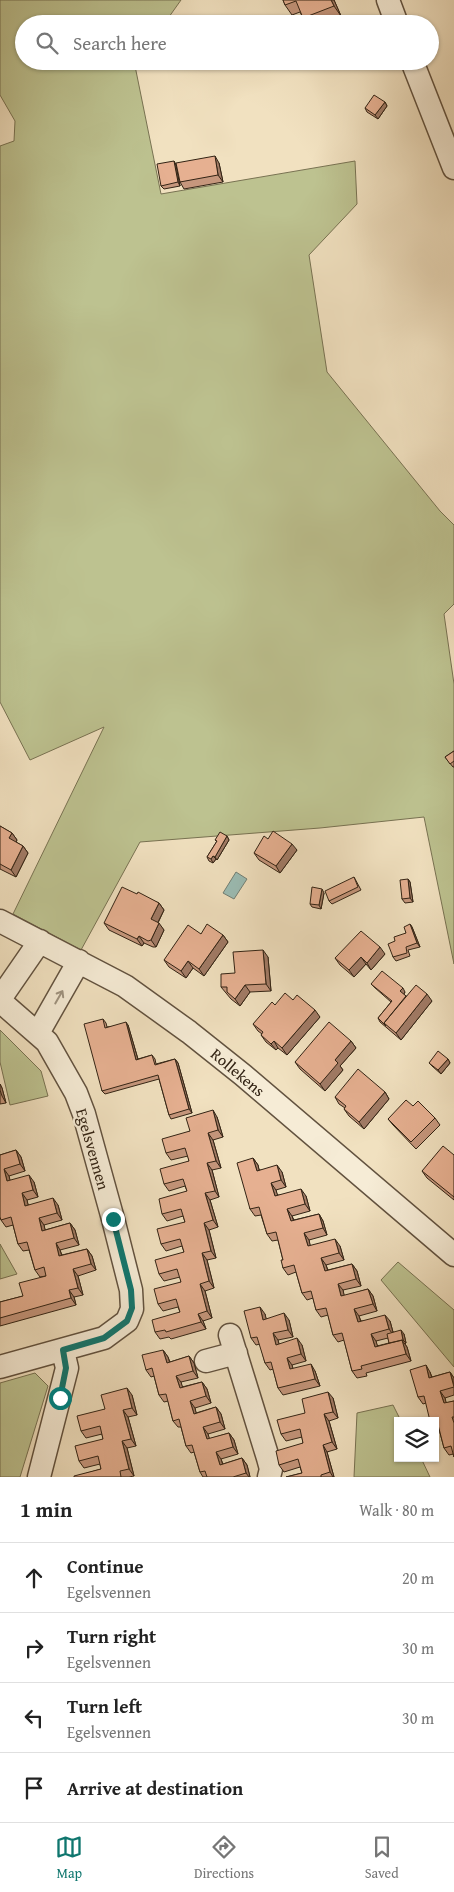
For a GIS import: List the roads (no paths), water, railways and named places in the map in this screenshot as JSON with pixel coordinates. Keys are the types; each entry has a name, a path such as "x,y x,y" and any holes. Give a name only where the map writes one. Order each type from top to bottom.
{"street":[{"path":"388,0 394,15"},
{"path":"416,70 454,168"},
{"name":"Rollekens","path":"0,921 125,986 189,1032 244,1075 454,1255"},
{"name":"Egelsvennen","path":"0,1367 104,1338 127,1321 132,1308 131,1290 84,1114 76,1093 47,1042 0,1000 40,941"},
{"path":"38,1033 79,962"},
{"path":"206,1361 233,1344 268,1458 269,1477"},
{"path":"39,1477 66,1368 63,1350"}],"water":[{"path":"236,872 247,879 234,899 223,893"}]}
